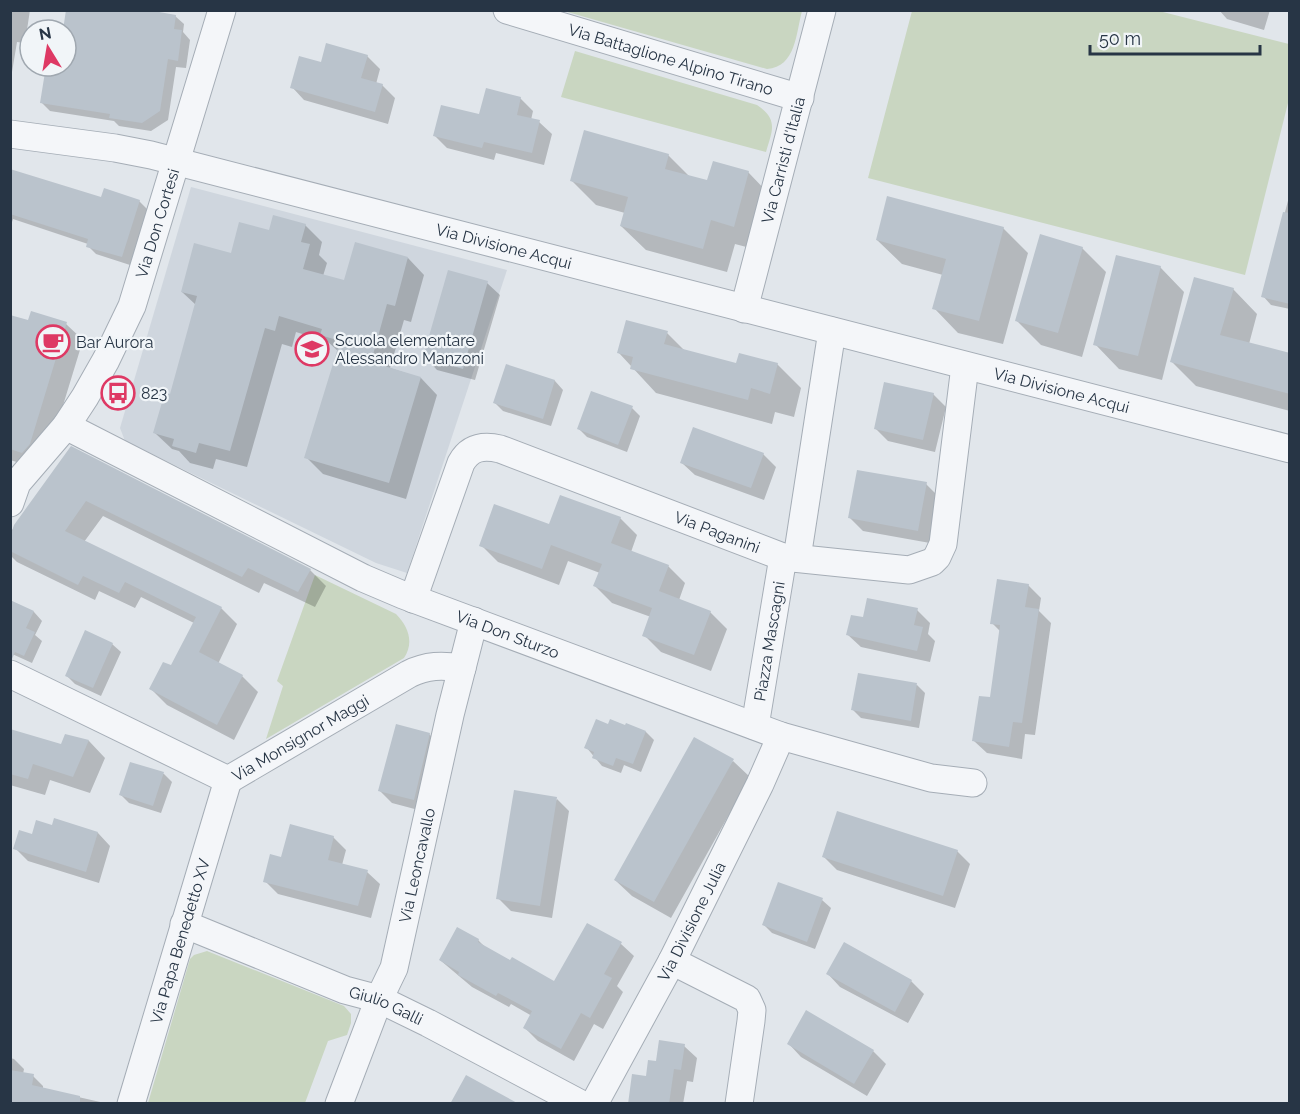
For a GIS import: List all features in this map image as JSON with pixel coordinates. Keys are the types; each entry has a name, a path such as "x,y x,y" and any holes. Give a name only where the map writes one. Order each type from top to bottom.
{"street":[{"name":"Via Don Cortesi","path":"13,489 66,426 99,373 132,306 222,10"},
{"name":"Via Battaglione Alpino Tirano","path":"507,10 800,98"},
{"name":"Via Carristi d'Italia","path":"744,309 822,10"},
{"name":"Via Divisione Acqui","path":"10,134 115,148 176,163 1290,449"},
{"path":"790,557 832,331"},
{"name":"Via Paganini","path":"413,599 461,463 469,452 484,447 500,449 790,557 903,570 925,566 937,557 945,536 965,366"},
{"name":"Via Don Sturzo","path":"66,426 363,578 413,599 781,736 932,778 973,783"},
{"name":"Piazza Mascagni","path":"755,726 790,557"},
{"name":"Via Leoncavallo","path":"339,1104 379,999 394,968 450,715 474,621"},
{"name":"Via Monsignor Maggi","path":"10,674 228,780 409,674 437,665 462,668"},
{"name":"Via Divisione Julia","path":"594,1104 672,961 760,784 781,736"},
{"name":"Via Papa Benedetto XV","path":"131,1104 228,780"},
{"name":"Giulio Galli","path":"184,924 345,990 379,999 581,1104"},
{"path":"672,961 747,999 752,1010 739,1104"}],"shaded area":[{"name":"Scuola elementare Alessandro Manzoni","path":"191,187 507,270 407,573 376,563 125,441 120,428"}],"green space":[{"path":"564,11 802,11 789,56 777,67 767,69"},
{"path":"912,11 1159,11 1289,44 1289,99 1245,275 868,178"},
{"path":"575,51 757,105 769,116 772,126 766,152 561,97"},
{"path":"315,575 396,614 409,635 409,647 404,658 266,739 283,686 277,681"},
{"path":"207,951 344,1006 351,1014 347,1035 328,1041 305,1103 148,1103 190,959 194,955"}],"building":[{"path":"66,10 148,10 176,15 174,29 182,30 178,61 168,59 160,111 142,123 109,118 110,114 40,103 44,78 78,78 78,18 65,18"},
{"path":"326,43 368,55 361,78 383,84 375,112 290,88 299,56 321,62"},
{"path":"486,88 521,97 517,115 540,120 532,153 484,142 482,148 433,136 441,105 479,114"},
{"path":"584,130 669,154 665,169 707,180 713,161 749,171 734,227 711,220 703,249 620,226 628,197 570,181"},
{"path":"10,169 101,197 104,188 140,200 122,257 86,247 88,239 10,214"},
{"path":"887,196 1004,227 979,321 932,309 946,259 876,240"},
{"path":"1283,212 1290,213 1290,304 1261,297"},
{"path":"273,215 306,224 301,242 310,244 303,269 344,280 355,242 408,257 395,306 387,304 371,362 421,377 389,483 304,458 340,341 320,335 322,329 279,316 275,331 265,328 230,451 199,443 196,453 172,446 174,439 153,433 165,392 170,394 197,296 181,292 194,243 231,253 239,222 269,230"},
{"path":"1040,234 1083,247 1058,333 1015,321"},
{"path":"1116,255 1161,266 1138,356 1093,345"},
{"path":"448,270 488,281 463,369 423,357"},
{"path":"1194,277 1234,288 1220,335 1290,353 1290,394 1170,362"},
{"path":"31,311 67,322 30,444 22,453 10,449 10,315 28,320"},
{"path":"626,320 668,331 664,344 736,363 739,353 778,363 770,394 751,388 748,400 630,369 633,357 617,353"},
{"path":"506,364 555,380 543,419 493,403"},
{"path":"884,382 934,393 923,440 874,429"},
{"path":"591,391 633,406 618,445 577,429"},
{"path":"693,427 764,453 751,488 680,463"},
{"path":"71,446 311,569 298,592 248,568 242,577 86,501 65,531 222,607 199,652 243,675 217,725 149,689 163,662 171,665 196,617 125,582 119,593 83,576 78,585 10,551 10,537 14,525"},
{"path":"857,470 927,482 918,531 848,518"},
{"path":"560,495 621,517 611,543 669,565 659,591 711,611 694,655 642,636 652,608 593,586 602,564 551,545 542,569 479,546 494,504 549,524"},
{"path":"997,579 1029,584 1025,607 1039,609 1022,723 1013,722 1009,747 972,741 979,696 990,697 1000,625 990,624"},
{"path":"867,598 918,608 914,625 923,627 917,651 846,635 851,615 863,617"},
{"path":"10,600 34,611 26,628 35,632 24,656 15,652 12,659"},
{"path":"85,630 113,643 93,688 65,676"},
{"path":"858,673 917,683 911,721 851,710"},
{"path":"596,719 608,724 610,719 646,731 633,764 616,758 613,766 592,758 594,752 584,748"},
{"path":"396,724 430,733 414,800 378,791"},
{"path":"10,729 61,744 65,734 89,740 73,777 33,764 28,779 10,774"},
{"path":"694,737 734,759 654,902 614,880"},
{"path":"130,762 164,772 153,806 119,795"},
{"path":"514,790 557,797 540,906 496,899"},
{"path":"837,811 958,850 943,896 822,857"},
{"path":"54,818 98,832 86,872 13,849 19,830 32,834 36,820 52,825"},
{"path":"290,824 334,836 328,860 368,870 358,906 263,882 270,854 281,857"},
{"path":"778,882 823,898 807,942 762,925"},
{"path":"587,923 622,942 604,974 612,978 590,1018 581,1013 561,1049 523,1028 532,1011 498,993 496,996 458,975 459,972 439,960 457,927 510,960 512,957 554,981"},
{"path":"844,942 912,980 895,1012 826,974"},
{"path":"806,1010 874,1050 854,1084 787,1044"},
{"path":"659,1040 685,1044 681,1070 674,1069 669,1104 628,1104 632,1074 646,1076 648,1060 656,1061"},
{"path":"10,1070 34,1074 32,1085 80,1096 80,1104 10,1104"},
{"path":"466,1075 519,1104 450,1104"}],"place":[{"name":"Bar Aurora","path":"53,342"},
{"name":"Scuola elementare Alessandro Manzoni","path":"312,349"},
{"name":"823","path":"118,393"}]}
